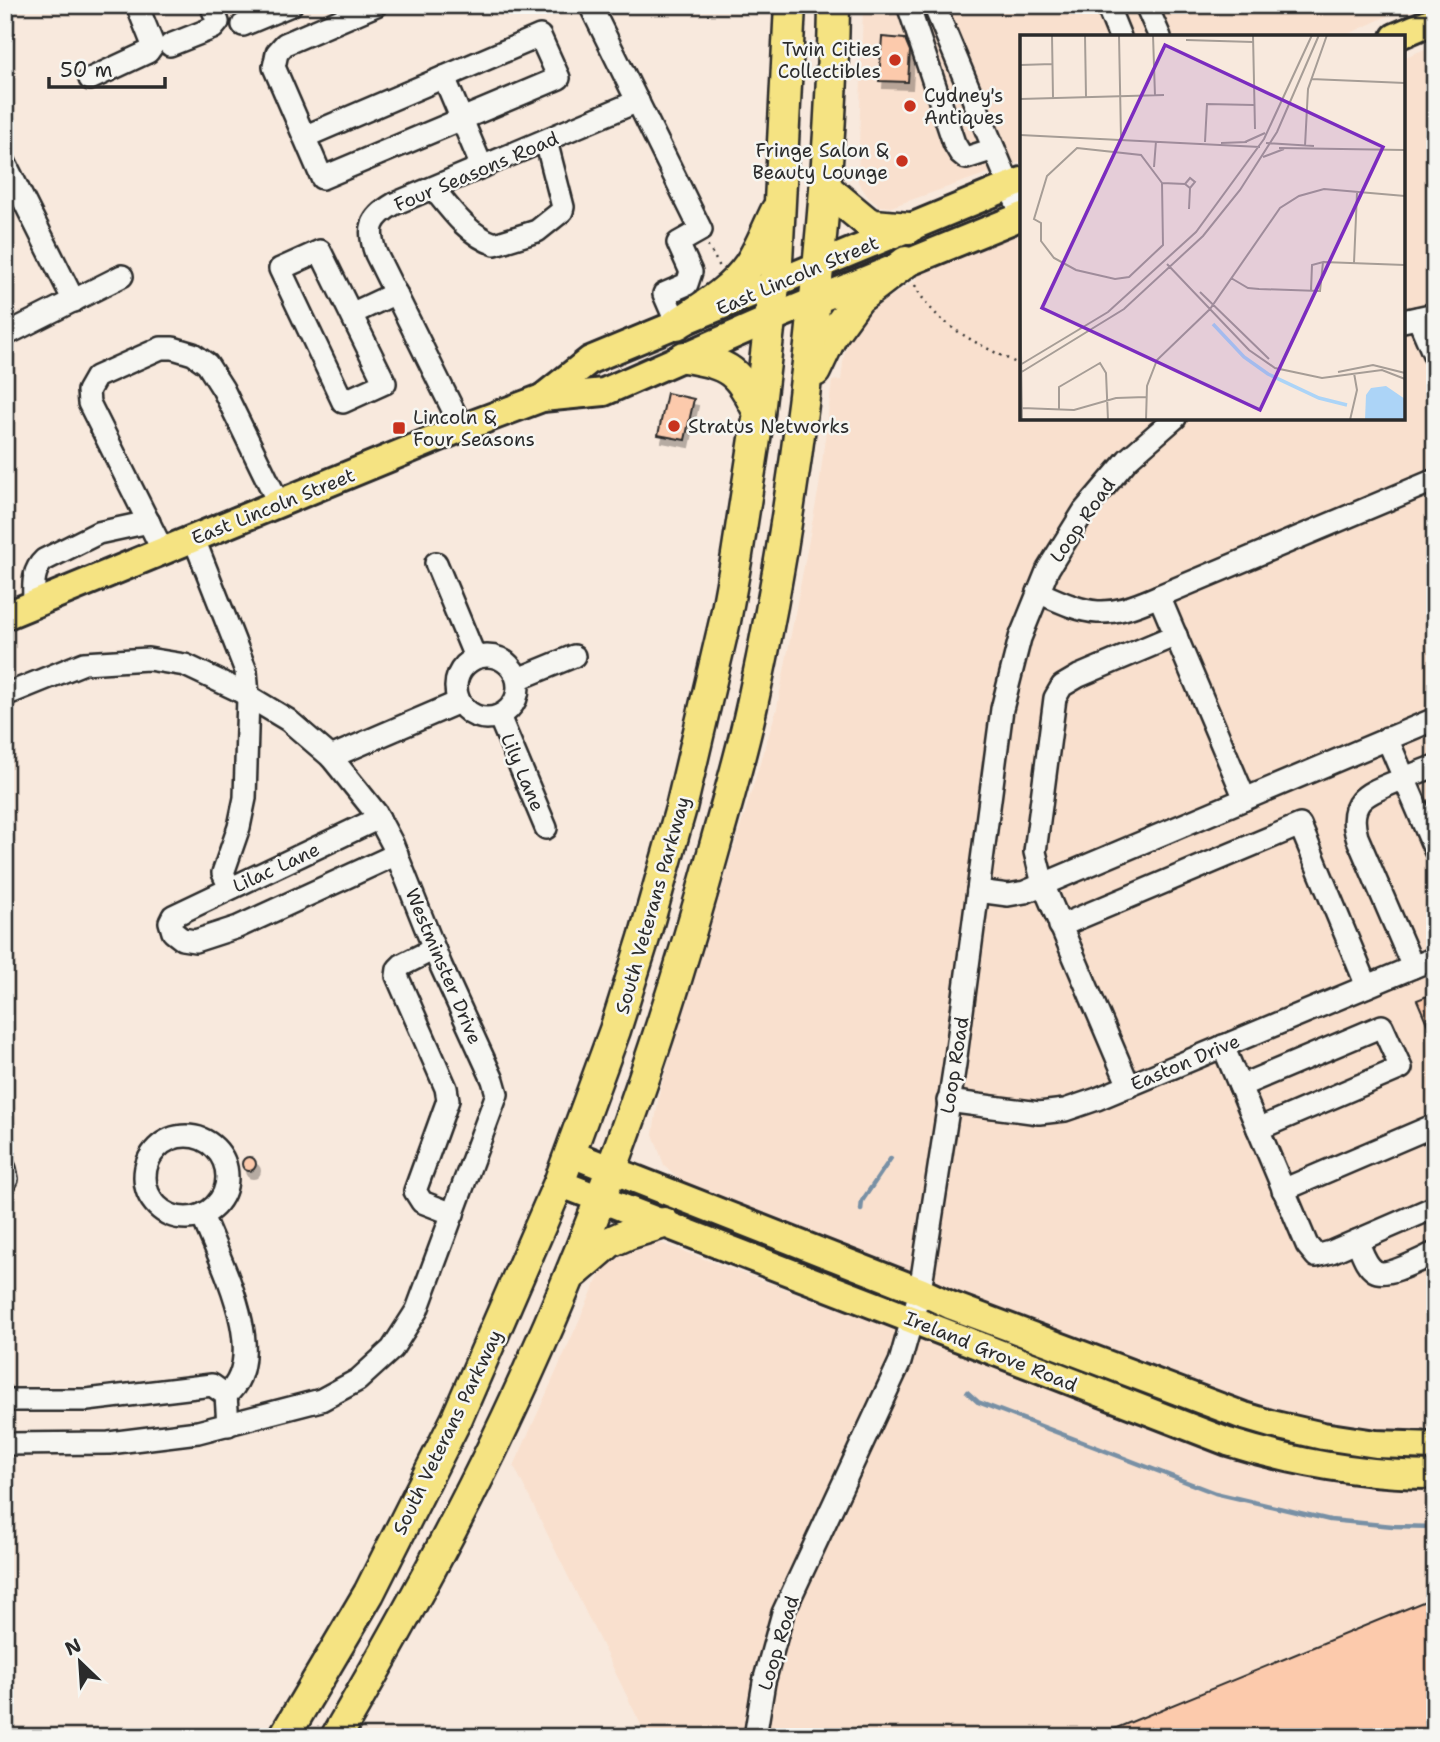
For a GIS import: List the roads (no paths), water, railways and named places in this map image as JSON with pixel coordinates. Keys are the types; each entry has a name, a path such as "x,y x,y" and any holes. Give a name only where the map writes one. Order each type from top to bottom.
{"highway":[{"name":"South Veterans Parkway","path":"284,1737 369,1593 428,1478 508,1305 559,1183 615,1030 681,808 725,621 759,413 778,261 790,5"},
{"path":"336,1737 459,1517 524,1382 601,1198 690,940 741,753 774,598 807,391 826,188 834,5"},
{"path":"826,188 867,222 909,228"},
{"path":"677,324 724,292 750,264 782,198"},
{"path":"807,391 832,335 859,298 907,270"},
{"path":"684,357 709,361 732,371 744,384 759,413"},
{"path":"569,1278 610,1242 664,1223"}],"main road":[{"path":"1400,35 1435,20"},
{"name":"East Lincoln Street","path":"542,398 590,360 1015,183"},
{"name":"East Lincoln Street","path":"5,616 462,428 542,398 604,392 815,300 907,270 1020,217"},
{"name":"Ireland Grove Road","path":"569,1153 950,1305 1244,1416 1323,1436 1376,1444 1435,1446"},
{"name":"Ireland Grove Road","path":"559,1183 1052,1376 1258,1451 1350,1470 1435,1475"}],"street":[{"path":"90,79 148,52 153,45 137,5"},
{"path":"170,45 213,27 218,22 211,5"},
{"path":"243,25 291,5"},
{"path":"304,137 540,36 559,78 322,178 304,137 275,66 276,53 285,44 376,5"},
{"path":"590,5 701,230 678,243 691,272 687,284 664,295 677,324"},
{"path":"908,5 954,143 966,158 994,149"},
{"path":"934,5 994,149 1015,183 1020,207"},
{"path":"1107,5 1119,35"},
{"path":"1146,5 1159,35"},
{"path":"444,77 482,167"},
{"name":"Four Seasons Road","path":"462,428 371,239 373,224 382,211 638,101"},
{"path":"433,188 454,214 478,236 489,242 495,244 537,231 562,211 563,207 546,141"},
{"path":"5,163 74,301"},
{"path":"320,251 351,314 384,383 343,402 280,269 320,251"},
{"path":"5,335 122,276"},
{"path":"351,314 396,293"},
{"path":"1419,318 1435,357"},
{"path":"163,551 89,403 89,391 96,377 161,348 173,348 193,354 207,365 229,401 279,504"},
{"name":"Loop Road","path":"755,1737 758,1708 783,1613 866,1439 900,1362 914,1320 948,1101 1002,709 1020,638 1038,592 1066,538 1095,497 1138,450 1173,420"},
{"path":"1038,592 1079,610 1104,614 1135,607 1435,480"},
{"path":"34,604 34,575 37,566 44,560 98,533 149,522"},
{"path":"194,538 246,671 246,797 223,873 230,888"},
{"path":"436,563 475,657"},
{"path":"1159,596 1245,799"},
{"path":"1129,1086 1043,884 1035,852 1055,698 1062,686 1079,676 1176,635"},
{"path":"496,656 506,661 518,679 517,696 507,711 499,716 481,718 472,715 459,702 456,692 459,671 475,657 496,656"},
{"path":"518,679 573,656"},
{"name":"Westminster Drive","path":"5,695 84,663 148,659 185,665 248,696 288,720 331,757 379,818 397,854 434,949 497,1094 417,1310 392,1349 358,1380 321,1400 176,1436 109,1443 5,1444"},
{"path":"331,757 459,702"},
{"name":"Lily Lane","path":"499,716 546,828"},
{"path":"978,891 1017,894 1435,719"},
{"path":"1387,738 1435,850"},
{"path":"1413,967 1353,822 1354,809 1359,800 1370,793 1435,765"},
{"name":"Lilac Lane","path":"379,818 173,916 170,922 173,932 182,939 195,941 239,927 397,854"},
{"path":"1060,926 1300,825 1367,986"},
{"path":"434,949 402,965 397,976 446,1088 448,1100 415,1191 422,1202 453,1214"},
{"name":"Easton Drive","path":"948,1101 1039,1113 1065,1110 1129,1086 1435,958"},
{"path":"1240,1086 1382,1026 1401,1068 1258,1129"},
{"path":"1223,1046 1307,1245 1316,1256 1435,1207"},
{"path":"1283,1190 1435,1125"},
{"path":"5,1169 5,1182"},
{"path":"202,1215 233,1293 243,1327 241,1374 236,1387 226,1395"},
{"path":"1357,1241 1368,1264 1376,1272 1385,1274 1435,1253"},
{"path":"5,1400 88,1400 212,1385 226,1395"},
{"path":"226,1395 228,1425"}],"waterway":[{"path":"861,1210 862,1201 891,1158"},
{"path":"967,1392 978,1402 1215,1493 1330,1520 1435,1527"}],"place":[{"name":"Twin Cities Collectibles","path":"895,60"},
{"name":"Cydney's Antiques","path":"910,106"},
{"name":"Fringe Salon & Beauty Lounge","path":"902,161"},
{"name":"Stratus Networks","path":"674,426"},
{"name":"Lincoln & Four Seasons","path":"399,428"}]}
